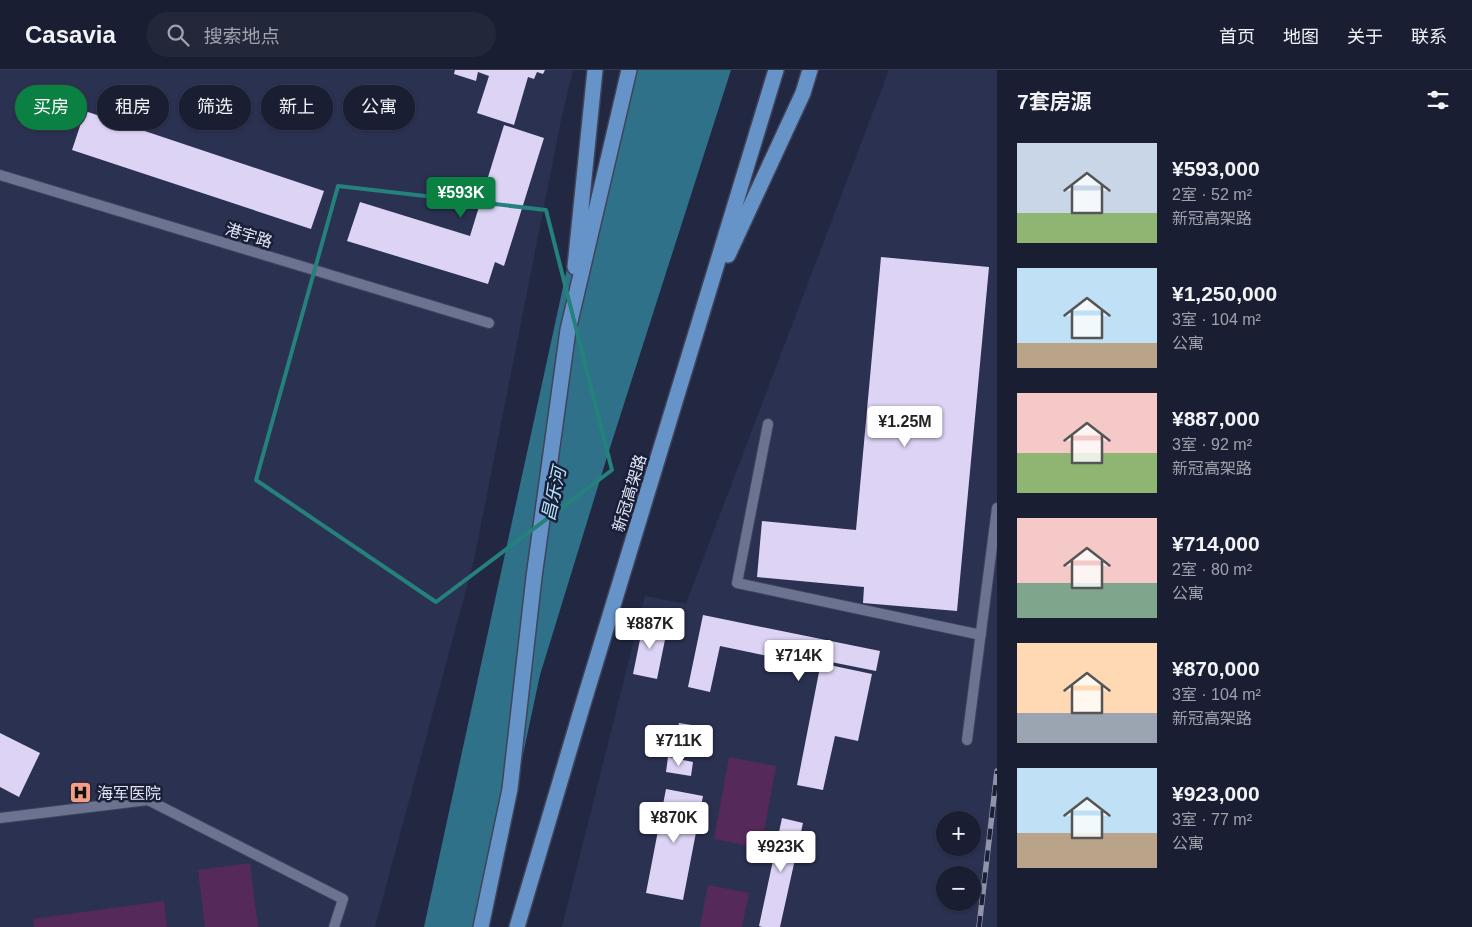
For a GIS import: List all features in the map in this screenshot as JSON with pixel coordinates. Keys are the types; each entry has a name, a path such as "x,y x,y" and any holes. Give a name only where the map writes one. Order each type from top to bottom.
{"highway":[{"path":"481,927 510,789 534,577 568,330 595,70"},
{"path":"568,330 629,70"},
{"name":"新冠高架路","path":"518,927 776,70"},
{"path":"704,307 803,93 810,70"}],"lane":[{"name":"港宇路","path":"0,175 489,323"},
{"path":"768,424 737,583 981,635"},
{"path":"967,740 997,508"},
{"path":"0,818 148,800 343,899 334,927"}],"highlighted area":[{"path":"338,186 546,210 612,470 436,602 256,480"}],"shaded area":[{"path":"0,70 573,70 561,120 474,560 375,927 0,927"},
{"path":"889,70 997,70 997,927 562,927 645,596 686,604"},
{"path":"729,757 776,766 761,848 714,839"},
{"path":"250,863 258,927 205,927 198,870"},
{"path":"708,885 749,893 742,927 700,927"},
{"path":"164,901 167,927 34,927 33,919"}],"water":[{"name":"昌乐河","path":"631,70 731,70 607,457 540,675 486,927 424,927 568,264"}],"building":[{"path":"455,70 545,70 543,74 537,72 534,79 528,77 514,125 477,113 489,76 478,72 476,81 454,74"},
{"path":"87,112 97,115 97,130 142,130 324,191 311,229 72,150 79,130 87,130"},
{"path":"504,125 544,138 504,266 495,262 488,284 347,241 360,202 470,236"},
{"path":"881,257 989,267 957,611 863,603 864,587 757,577 762,521 856,530"},
{"path":"703,615 880,651 876,671 821,660 820,663 872,674 858,741 835,736 823,790 797,785 820,667 720,646 710,692 688,687"},
{"path":"644,620 668,625 657,679 633,674"},
{"path":"679,723 698,726 692,756 673,752"},
{"path":"0,733 40,753 19,797 0,787"},
{"path":"668,757 693,762 691,776 666,772"},
{"path":"666,789 703,796 683,900 646,893"},
{"path":"782,818 803,823 780,927 762,927 759,926"}],"railway":[{"path":"979,927 997,771"}],"place":[{"name":"海军医院","path":"81,793"}]}
